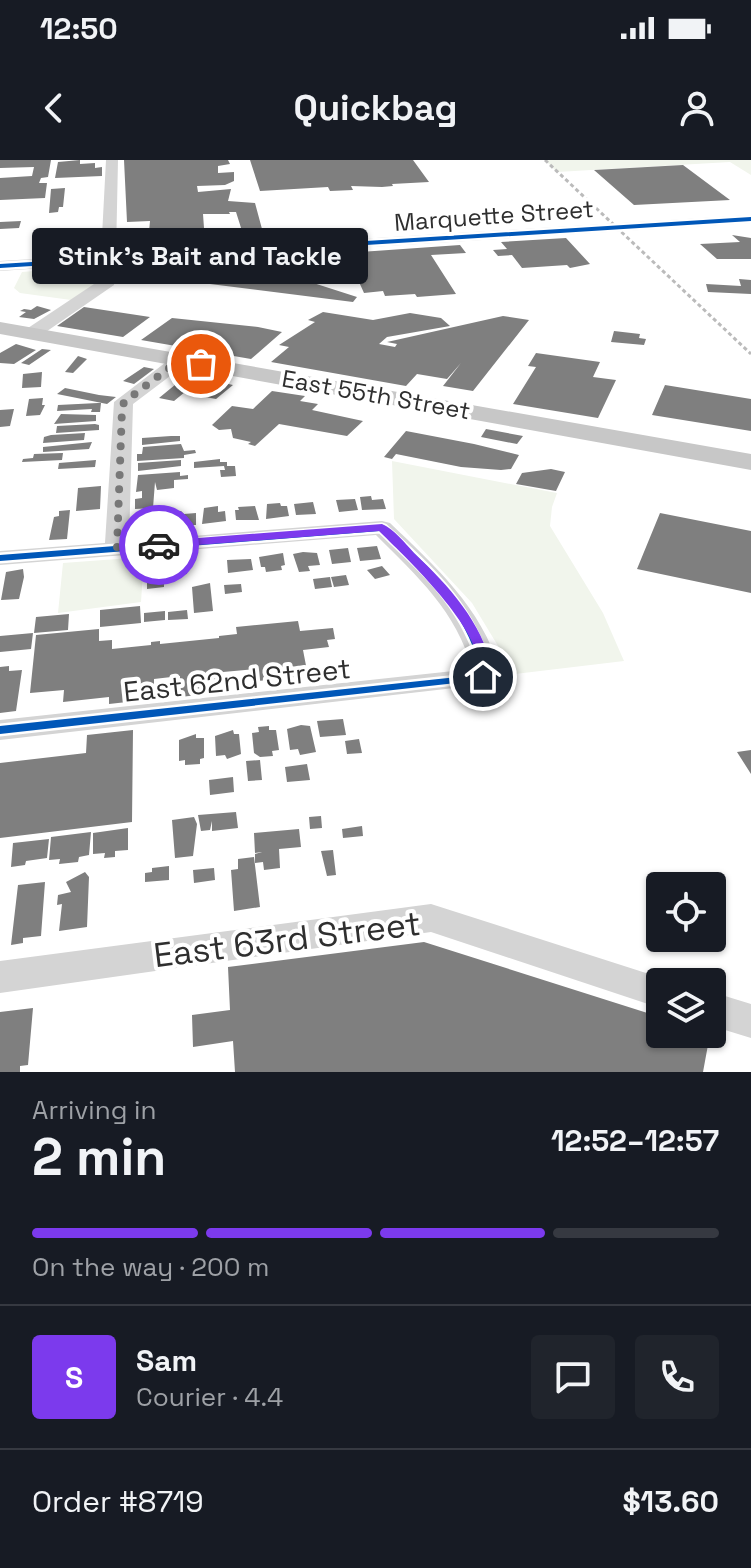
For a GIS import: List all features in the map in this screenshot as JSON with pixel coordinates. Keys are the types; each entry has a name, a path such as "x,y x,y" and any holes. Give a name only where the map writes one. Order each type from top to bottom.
{"main road":[{"name":"East 55th Street","path":"0,328 751,462"}],"street":[{"path":"31,334 108,282 112,160"},
{"name":"Marquette Street","path":"0,266 109,267 751,219"},
{"path":"0,558 117,548 124,402 180,360"},
{"name":"East 62nd Street","path":"0,730 479,678 486,674 485,663 461,611 446,591 382,528 117,548"},
{"name":"East 63rd Street","path":"0,977 431,918 646,987"},
{"path":"726,1013 751,1021"}],"shaded area":[{"path":"545,160 751,160 751,175 730,162 557,172"},
{"path":"22,272 101,280 71,300 20,293 14,288"},
{"path":"392,461 557,493 550,526 603,613 624,661 515,674 472,603 394,519"},
{"path":"144,557 141,602 58,613 63,563"}],"building":[{"path":"0,160 51,160 48,177 41,178 39,183 47,183 45,198 0,200 0,178 32,176 34,167 0,168"},
{"path":"80,160 80,164 95,163 95,168 102,167 102,176 55,178 58,162"},
{"path":"124,160 228,160 230,164 218,166 218,173 234,172 234,181 225,185 197,186 198,192 231,189 228,201 255,203 262,229 242,231 236,212 203,214 204,228 149,232 150,221 127,222"},
{"path":"250,160 413,160 429,182 382,187 351,186 353,190 330,191 328,187 260,191"},
{"path":"683,165 730,200 634,205 594,170"},
{"path":"65,188 63,207 59,207 58,212 49,213 51,189"},
{"path":"21,221 19,228 0,229 0,222"},
{"path":"98,232 97,252 41,255 44,235"},
{"path":"732,235 751,238 751,259 717,259 700,244 740,242"},
{"path":"566,238 590,264 570,268 567,265 522,268 512,255 498,256 493,250 507,249 501,242"},
{"path":"460,245 466,253 431,255 456,294 417,297 415,294 385,296 383,291 364,293 346,253"},
{"path":"269,257 271,265 279,264 301,279 357,297 353,302 122,273 122,266"},
{"path":"739,279 751,280 751,294 708,292 706,284 741,286"},
{"path":"37,306 51,310 34,319 19,317 26,312 20,311"},
{"path":"84,307 150,317 123,337 57,326"},
{"path":"323,312 373,320 410,313 441,318 450,326 387,337 379,344 395,347 397,344 387,342 503,316 529,320 473,391 443,386 461,363 447,379 417,374 406,386 271,362 289,347 279,345 315,322 308,320"},
{"path":"172,318 282,332 251,359 141,340"},
{"path":"614,331 640,334 639,338 646,339 644,345 611,342"},
{"path":"16,344 36,350 14,364 0,363 0,353"},
{"path":"42,349 51,350 29,365 21,363"},
{"path":"536,353 600,362 593,377 616,380 598,418 513,404 536,367 528,366"},
{"path":"78,356 87,359 73,373 65,372"},
{"path":"144,367 154,369 134,384 123,381"},
{"path":"42,372 41,387 22,388 23,374"},
{"path":"187,375 202,378 174,401 159,398"},
{"path":"207,379 233,385 216,399 189,394"},
{"path":"665,385 751,399 751,431 652,415"},
{"path":"65,388 116,397 107,404 57,394"},
{"path":"272,391 305,396 300,401 318,404 312,410 363,421 347,436 279,424 255,446 233,438 231,429 219,430 212,425 232,406 253,409"},
{"path":"43,398 42,405 45,405 40,415 26,416 29,399"},
{"path":"101,403 100,412 91,412 92,409 57,411 58,405"},
{"path":"14,409 10,426 0,427 0,410"},
{"path":"61,414 96,415 96,421 54,424"},
{"path":"99,425 99,430 56,433 57,426"},
{"path":"486,429 523,436 517,444 481,437"},
{"path":"406,431 519,455 511,469 501,470 461,467 396,454 392,459 384,457"},
{"path":"85,433 84,440 43,443 44,437 51,435"},
{"path":"180,436 180,441 142,445 142,438"},
{"path":"92,442 89,449 43,452 43,447"},
{"path":"181,444 184,451 195,450 196,453 184,455 184,458 137,461 137,454 142,454 143,447"},
{"path":"63,453 62,460 22,462 23,459 33,458 34,454"},
{"path":"220,459 220,462 227,462 227,466 235,466 236,476 221,477 220,470 225,470 224,466 194,468 194,462"},
{"path":"96,460 95,467 58,469 59,463"},
{"path":"181,460 181,466 138,471 138,463"},
{"path":"551,469 565,472 556,491 516,484 522,473"},
{"path":"180,472 180,476 188,475 188,479 174,480 174,488 157,490 155,482 153,508 135,509 135,499 142,498 142,491 136,492 138,475"},
{"path":"101,486 100,509 76,511 78,488"},
{"path":"371,496 372,500 383,499 386,509 362,510 360,497"},
{"path":"355,499 358,510 339,512 336,500"},
{"path":"313,502 316,514 296,515 294,504"},
{"path":"267,504 287,506 289,516 266,519"},
{"path":"218,506 218,512 225,511 226,521 202,524 204,508"},
{"path":"255,506 259,520 236,520 235,510 239,510 238,507"},
{"path":"70,510 67,539 49,540 54,517 59,516 59,511"},
{"path":"181,511 184,514 196,513 196,525 173,525 173,512"},
{"path":"660,513 751,531 751,593 637,569"},
{"path":"377,546 381,559 360,561 357,548"},
{"path":"348,548 351,562 332,564 329,550"},
{"path":"283,553 285,565 281,566 282,570 266,572 265,567 261,567 259,557"},
{"path":"317,553 320,565 308,566 310,571 299,572 293,554"},
{"path":"164,557 164,587 147,589 147,559"},
{"path":"186,557 187,574 171,575 169,558"},
{"path":"251,559 253,570 228,573 227,560"},
{"path":"382,566 390,575 375,579 367,570"},
{"path":"23,569 19,599 1,600 6,572"},
{"path":"346,575 349,585 334,587 331,577"},
{"path":"330,577 332,587 315,589 313,579"},
{"path":"210,583 213,611 194,613 192,587"},
{"path":"241,584 242,592 225,594 224,585"},
{"path":"140,606 141,623 100,627 100,610"},
{"path":"187,610 188,619 168,620 168,612"},
{"path":"165,611 165,620 144,622 144,613"},
{"path":"69,614 68,630 34,633 36,617"},
{"path":"298,621 300,631 333,628 335,639 327,640 329,647 303,650 308,676 258,681 256,669 223,672 225,692 180,697 180,676 154,679 154,699 109,704 109,697 63,702 64,690 30,693 36,635 99,629 99,641 112,640 112,649 151,645 151,642 160,641 160,644 219,638 237,634 236,627"},
{"path":"33,633 31,649 0,652 0,636"},
{"path":"9,666 9,671 22,670 16,711 0,713 0,667"},
{"path":"343,719 346,735 320,737 317,721"},
{"path":"269,726 269,730 276,730 279,750 272,751 273,756 260,757 254,753 252,733 259,732 258,727"},
{"path":"310,726 316,752 300,755 298,749 290,750 287,729"},
{"path":"133,730 132,822 0,838 0,763 86,753 87,735"},
{"path":"233,730 234,734 239,734 241,754 227,759 225,755 216,756 215,736"},
{"path":"196,734 196,738 204,738 204,758 200,759 200,764 185,765 185,760 179,761 179,740"},
{"path":"359,739 362,753 347,754 345,741"},
{"path":"751,750 751,774 737,752"},
{"path":"260,760 262,780 248,781 246,761"},
{"path":"307,764 310,780 287,782 285,767"},
{"path":"233,777 234,792 210,795 209,780"},
{"path":"236,812 238,828 212,831 212,821 210,830 201,831 198,815"},
{"path":"321,816 322,828 310,829 309,817"},
{"path":"194,817 197,824 193,856 175,858 172,820"},
{"path":"362,826 363,836 343,838 342,829"},
{"path":"128,828 128,850 115,851 115,857 104,858 105,853 93,854 93,833"},
{"path":"299,829 301,847 279,849 280,868 264,870 263,862 255,863 255,854 262,852 255,853 254,833"},
{"path":"91,832 89,855 79,857 78,862 59,864 60,859 49,860 51,837"},
{"path":"49,839 47,858 11,867 13,843"},
{"path":"333,850 336,875 327,876 321,851"},
{"path":"254,857 260,907 234,911 231,870 238,869 238,859"},
{"path":"169,866 169,880 145,882 145,873 152,872 152,868"},
{"path":"214,868 215,880 194,883 193,870"},
{"path":"85,872 89,877 87,927 59,931 62,904 57,905 58,895 71,892 66,882"},
{"path":"45,882 41,936 23,938 23,943 11,945 18,885"},
{"path":"424,942 646,1013 646,1048 707,1048 703,1072 235,1072 233,1041 193,1047 192,1015 230,1010 228,967"},
{"path":"33,1008 28,1065 20,1066 20,1072 0,1072 0,1012"}],"railway":[{"path":"545,160 751,354"}],"cycle path":[{"path":"0,266 751,219"},
{"path":"0,558 382,528 431,575 459,609 480,648 486,670 479,678 0,730"}],"way so far":[{"path":"159,545 117,548 122,409 124,402 180,360 201,364"}],"place":[{"name":"Stink's Bait and Tackle","path":"201,364"}],"route":[{"path":"159,545 382,528 446,591 461,611 482,655 486,670 483,677"}]}
